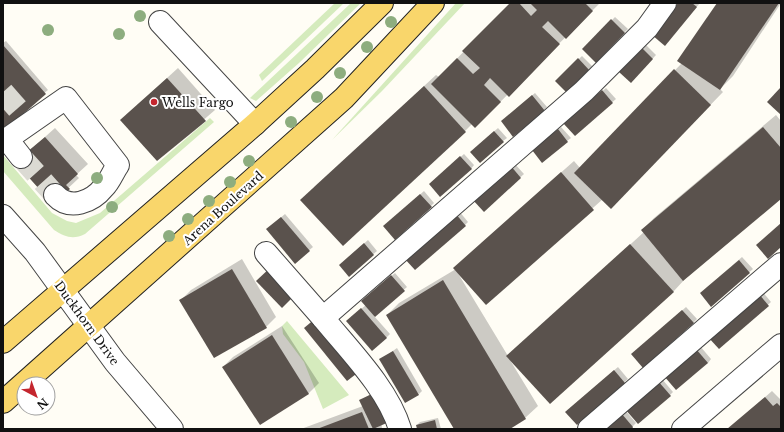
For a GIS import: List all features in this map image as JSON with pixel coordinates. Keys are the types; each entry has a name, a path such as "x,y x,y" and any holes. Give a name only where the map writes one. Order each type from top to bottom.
{"main road":[{"path":"3,342 255,124 315,69 382,3"},
{"name":"Arena Boulevard","path":"3,402 344,98 433,3"}],"street":[{"path":"323,318 584,91 647,28 665,3"},
{"path":"160,22 255,124"},
{"path":"3,135 62,93"},
{"path":"21,157 7,139 62,93"},
{"path":"55,195 63,203 74,205 92,197 104,187 118,165 62,93"},
{"name":"Duckhorn Drive","path":"3,216 35,252 116,362 172,429"},
{"path":"266,253 370,374 397,418 400,429"},
{"path":"589,429 781,264"},
{"path":"683,429 780,348"}],"green space":[{"path":"335,3 344,3 262,81 259,75"},
{"path":"351,3 361,3 299,63 256,101 250,98"},
{"path":"456,3 465,3 382,91 332,140"},
{"path":"210,118 214,122 81,236 69,237 54,230 3,171 3,155 52,213 67,221 76,223 100,213"},
{"path":"287,321 349,395 323,409 304,362 283,334 282,326"}],"building":[{"path":"510,3 519,3 531,16 537,10 530,3 585,3 593,11 566,39 548,21 542,27 560,44 509,97 490,78 484,85 501,102 475,128 431,84 457,58 473,74 480,68 462,51"},
{"path":"678,3 692,3 697,7 665,46 652,35"},
{"path":"717,3 779,3 720,90 677,61"},
{"path":"611,19 625,33 596,63 582,49"},
{"path":"3,45 46,94 5,130 3,127"},
{"path":"642,48 653,59 631,83 619,72"},
{"path":"578,58 590,71 567,93 555,81"},
{"path":"674,69 711,105 611,209 574,173"},
{"path":"167,78 206,121 157,161 120,120"},
{"path":"424,86 466,132 343,246 300,200"},
{"path":"781,87 781,115 767,102"},
{"path":"602,90 613,103 575,136 563,123"},
{"path":"532,95 545,111 513,137 501,121"},
{"path":"763,127 781,148 781,199 683,281 641,230"},
{"path":"558,129 568,142 542,163 532,150"},
{"path":"494,131 504,142 480,163 470,152"},
{"path":"45,137 78,174 66,185 70,189 63,195 49,200 15,162"},
{"path":"460,156 472,169 440,197 429,184"},
{"path":"510,165 521,178 484,212 472,199"},
{"path":"561,172 594,210 486,305 453,268"},
{"path":"420,194 432,207 395,240 383,226"},
{"path":"455,213 466,226 415,270 404,258"},
{"path":"281,217 310,251 295,264 266,229"},
{"path":"781,223 781,247 768,259 756,245"},
{"path":"364,243 374,255 349,277 339,265"},
{"path":"630,244 674,292 550,404 506,356"},
{"path":"739,260 750,273 711,307 700,293"},
{"path":"271,267 297,293 282,308 256,281"},
{"path":"232,269 267,328 214,358 179,300"},
{"path":"391,275 405,291 375,317 361,301"},
{"path":"443,280 526,419 510,429 454,429 386,315"},
{"path":"758,293 769,306 719,349 708,337"},
{"path":"361,308 387,338 372,351 346,321"},
{"path":"682,310 694,323 643,368 631,354"},
{"path":"316,318 360,371 347,381 304,328"},
{"path":"272,335 309,394 260,425 222,367"},
{"path":"696,349 708,363 676,390 664,376"},
{"path":"393,351 419,395 405,403 379,359"},
{"path":"614,370 625,383 577,425 565,412"},
{"path":"658,381 671,396 638,424 625,409"},
{"path":"374,393 389,422 373,429 359,400"},
{"path":"765,397 773,406 777,403 781,407 781,429 727,429"},
{"path":"362,412 369,429 317,429"},
{"path":"621,413 633,427 632,429 602,429"},
{"path":"435,420 437,429 417,429 416,425"}],"tunnel":[{"path":"3,92 24,116"},
{"path":"21,157 55,195"}],"place":[{"name":"Wells Fargo","path":"154,102"}]}
